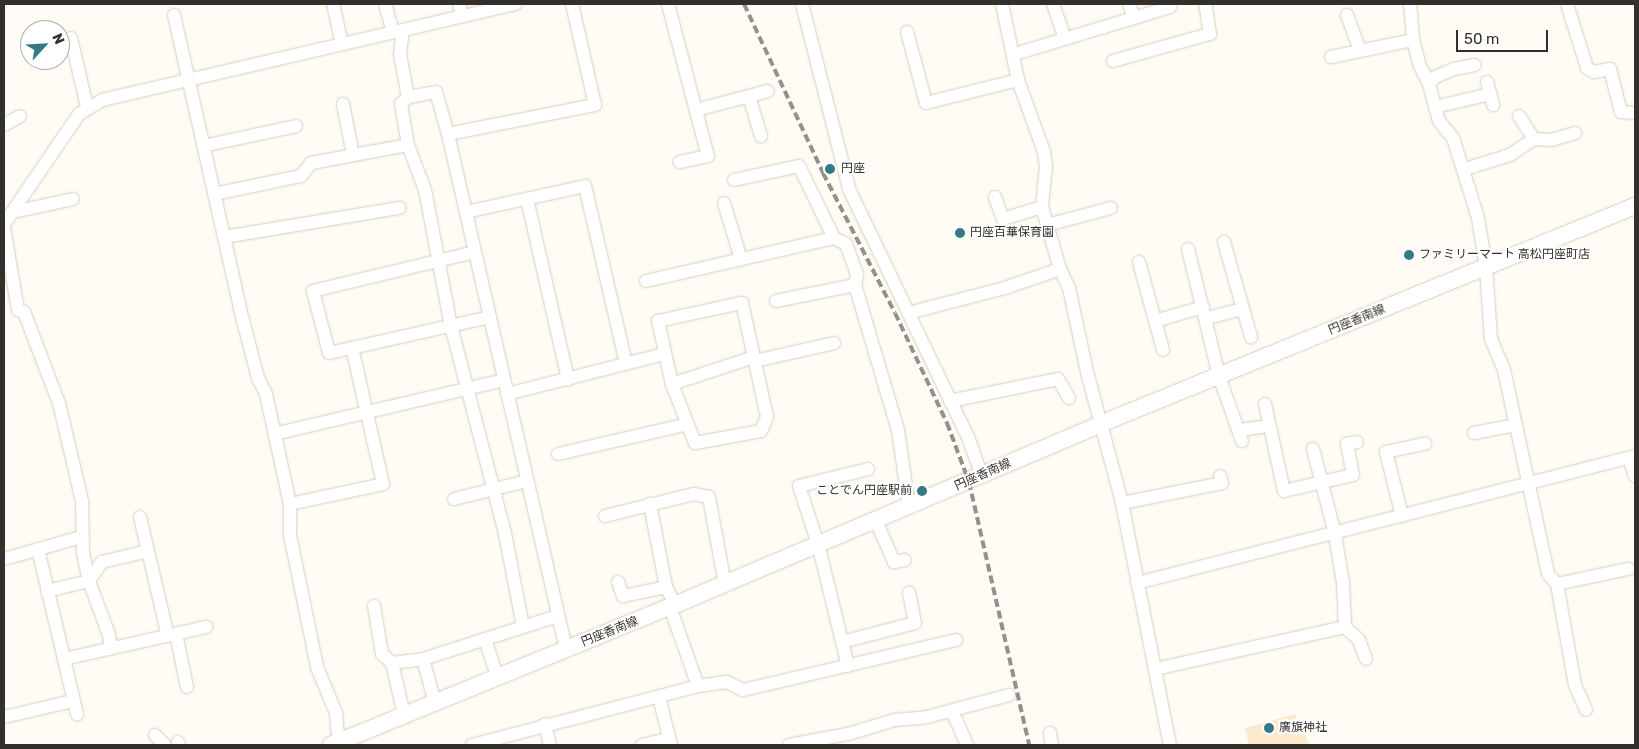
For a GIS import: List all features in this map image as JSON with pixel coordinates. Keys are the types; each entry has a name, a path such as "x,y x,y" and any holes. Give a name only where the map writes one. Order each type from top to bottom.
{"main road":[{"name":"円座香南線","path":"336,744 725,584 1102,424 1635,206"}],"street":[{"path":"333,4 342,44"},
{"path":"385,4 398,31 408,97"},
{"path":"111,649 110,635 89,581 81,536 82,501 59,404 24,312 18,310 4,226 73,122 87,107 102,100 398,31 460,10 516,4"},
{"path":"448,134 595,105 572,4"},
{"path":"668,4 708,156 680,162"},
{"path":"802,4 849,189 950,401 982,476"},
{"path":"1002,4 1018,80 1044,152 1046,166 1042,207 1060,269 1070,288 1122,503 1170,745"},
{"path":"1053,4 1064,39"},
{"path":"1129,4 1134,18"},
{"path":"1014,54 1170,8 1169,4"},
{"path":"1114,61 1210,34 1205,4"},
{"path":"1410,4 1414,40 1435,107 1444,131 1453,138 1465,169 1478,218 1486,267 1491,338 1504,370 1530,483 1548,574 1557,584 1574,685 1586,710"},
{"path":"1567,4 1587,68 1594,72 1610,69 1622,112 1635,113"},
{"path":"174,15 224,237 290,504 292,544 317,667 336,713 336,744"},
{"path":"1347,15 1360,51"},
{"path":"907,32 926,103 1018,80"},
{"path":"70,38 87,107"},
{"path":"1332,57 1414,40"},
{"path":"1429,84 1435,77 1454,69 1475,65"},
{"path":"696,110 768,91"},
{"path":"523,627 511,560 451,326 425,190 408,146 401,104 408,97 436,92 448,134 566,649"},
{"path":"1435,107 1490,94"},
{"path":"749,96 761,136"},
{"path":"343,104 353,155"},
{"path":"4,125 20,116"},
{"path":"1518,116 1534,138"},
{"path":"203,146 296,126"},
{"path":"1465,169 1510,155 1534,138 1551,140 1575,133"},
{"path":"214,194 300,176 311,163 408,146"},
{"path":"734,180 799,166 834,238 846,244 857,274 855,285 898,430 909,507"},
{"path":"466,212 585,186 626,364"},
{"path":"995,197 1003,219 1042,207"},
{"path":"13,212 73,199"},
{"path":"526,199 568,379"},
{"path":"724,203 741,259"},
{"path":"224,237 400,208"},
{"path":"1047,225 1111,208"},
{"path":"646,281 834,238"},
{"path":"1224,242 1251,337"},
{"path":"1188,249 1219,376 1230,411 1241,436 1268,426"},
{"path":"475,252 313,291 328,353 490,317"},
{"path":"1138,262 1163,350"},
{"path":"908,313 1005,288 1060,269"},
{"path":"776,301 855,285"},
{"path":"742,303 754,359 767,417 761,431 695,443 672,384 658,321 742,303"},
{"path":"1156,321 1242,309"},
{"path":"672,384 754,359 834,343"},
{"path":"290,504 383,484 352,348"},
{"path":"507,394 664,354"},
{"path":"274,434 504,380"},
{"path":"950,401 1058,380 1069,398"},
{"path":"1265,404 1268,426 1284,491 1353,475 1347,444 1357,442"},
{"path":"558,454 688,424"},
{"path":"1474,433 1516,425"},
{"path":"1402,516 1386,452 1425,444"},
{"path":"1313,449 1335,534 1344,583 1345,627 1359,640 1366,659"},
{"path":"1137,583 1632,457 1635,476"},
{"path":"848,666 818,544 799,486 868,469"},
{"path":"1122,503 1222,483 1220,476"},
{"path":"454,499 527,481"},
{"path":"605,516 694,494 709,497 725,584"},
{"path":"650,504 666,587 698,686"},
{"path":"140,517 187,687"},
{"path":"876,520 894,562 905,560"},
{"path":"4,558 81,536"},
{"path":"38,549 77,714"},
{"path":"47,590 89,581 102,562 148,551"},
{"path":"1557,584 1628,568"},
{"path":"618,582 623,596 666,587"},
{"path":"842,642 915,623 909,593"},
{"path":"374,606 382,654 392,663 404,715"},
{"path":"392,663 423,659 558,616"},
{"path":"64,660 206,627"},
{"path":"1155,669 1345,627"},
{"path":"485,639 497,677"},
{"path":"472,745 546,724 698,686 727,682 743,690 956,640"},
{"path":"423,659 435,703"},
{"path":"789,745 952,711 1009,695"},
{"path":"642,745 670,742 659,697"},
{"path":"4,717 73,701"},
{"path":"952,711 967,745"},
{"path":"546,724 550,745"},
{"path":"155,735 165,745"}],"shaded area":[{"path":"1295,714 1310,745 1249,745 1245,728"}],"railway":[{"path":"744,4 823,173 895,313 947,423 969,482 1029,745"}],"place":[{"name":"円座","path":"830,169"},
{"name":"円座百華保育園","path":"960,233"},
{"name":"ファミリーマート 高松円座町店","path":"1409,255"},
{"name":"ことでん円座駅前","path":"922,491"},
{"name":"廣旗神社","path":"1269,728"}]}
